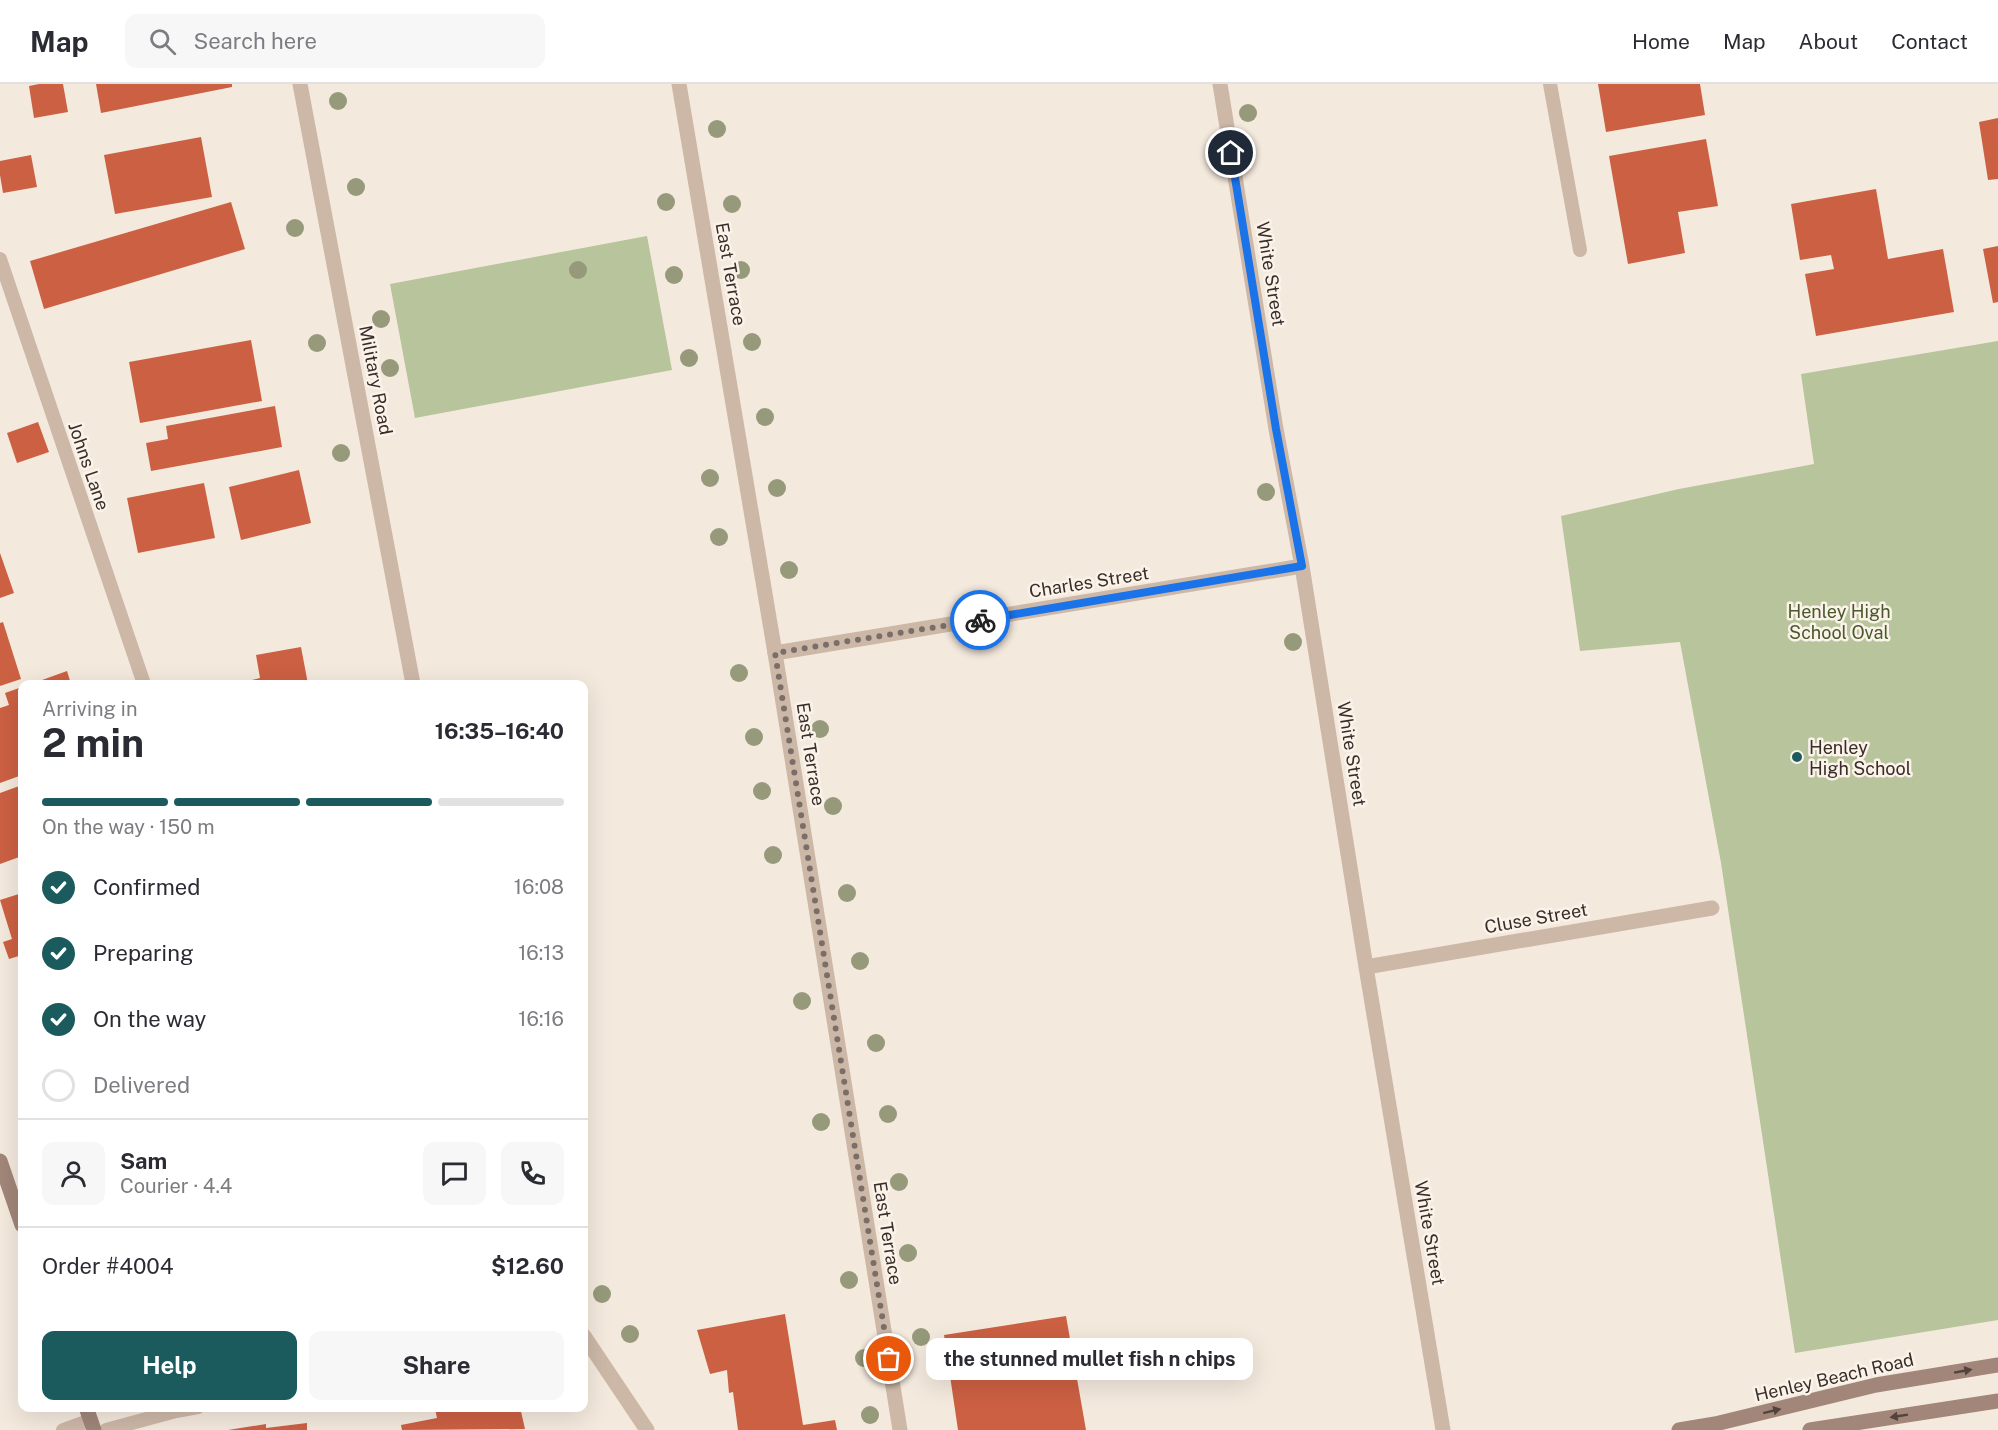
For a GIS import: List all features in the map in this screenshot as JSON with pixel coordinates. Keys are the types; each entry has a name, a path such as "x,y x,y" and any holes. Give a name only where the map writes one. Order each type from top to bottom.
{"main road":[{"path":"0,1161 18,1213"},
{"name":"Henley Beach Road","path":"1679,1430 1715,1424 1876,1385 1998,1365"},
{"path":"1820,1429 1998,1401"}],"street":[{"name":"Military Road","path":"300,84 412,680"},
{"name":"East Terrace","path":"679,84 775,653 900,1430"},
{"name":"White Street","path":"1220,84 1276,429 1302,566 1443,1430"},
{"name":"Charles Street","path":"775,653 1302,566"},
{"name":"Cluse Street","path":"1366,967 1712,908"},
{"path":"588,1346 647,1430"}],"lane":[{"path":"1550,84 1580,250"},
{"name":"Johns Lane","path":"0,259 143,680"},
{"path":"106,1430 172,1412"},
{"path":"63,1430 90,1419"}],"green space":[{"path":"647,236 672,370 415,418 390,284"},
{"name":"Henley High School Oval","path":"1998,341 1998,1320 1795,1353 1721,863 1680,642 1580,651 1561,516 1679,489 1814,464 1801,374"}],"building":[{"path":"63,84 68,112 34,118 29,86"},
{"path":"96,84 232,84 232,87 101,113"},
{"path":"1598,84 1700,84 1705,115 1606,132"},
{"path":"1998,118 1998,179 1988,180 1979,122"},
{"path":"201,137 212,197 115,214 104,155"},
{"path":"1706,139 1718,206 1678,212 1685,253 1628,264 1609,156"},
{"path":"31,155 37,187 3,193 0,161"},
{"path":"1876,189 1888,259 1943,249 1954,312 1816,336 1805,274 1834,269 1831,255 1800,260 1791,204"},
{"path":"231,202 245,249 44,309 30,261"},
{"path":"1998,246 1998,302 1993,303 1983,249"},
{"path":"251,340 262,401 140,423 129,362"},
{"path":"275,406 282,447 151,471 146,443 168,439 166,426"},
{"path":"38,422 49,452 17,463 7,433"},
{"path":"299,470 311,523 241,540 229,487"},
{"path":"204,483 215,538 138,553 127,498"},
{"path":"0,553 14,593 0,598"},
{"path":"3,622 21,679 0,686 0,623"},
{"path":"301,647 307,680 252,680 260,678 256,655"},
{"path":"67,671 70,680 42,680"},
{"path":"18,688 18,776 0,783 0,708 9,705 5,693"},
{"path":"18,786 18,857 0,864 0,793"},
{"path":"18,894 18,956 9,959 3,942 12,939 0,900"},
{"path":"785,1314 803,1425 835,1420 837,1430 738,1430 733,1392 729,1393 727,1370 710,1374 697,1330"},
{"path":"1066,1316 1086,1430 958,1430 944,1335"},
{"path":"436,1412 521,1412 525,1429 402,1430 401,1425 437,1418"},
{"path":"307,1423 307,1430 228,1430 266,1424 266,1428"}],"way so far":[{"path":"889,1359 775,653 980,620"}],"place":[{"name":"Henley High School","path":"1797,757"},
{"name":"the stunned mullet fish n chips","path":"889,1359"}],"route":[{"path":"980,620 1302,566 1276,429 1231,153"}]}
